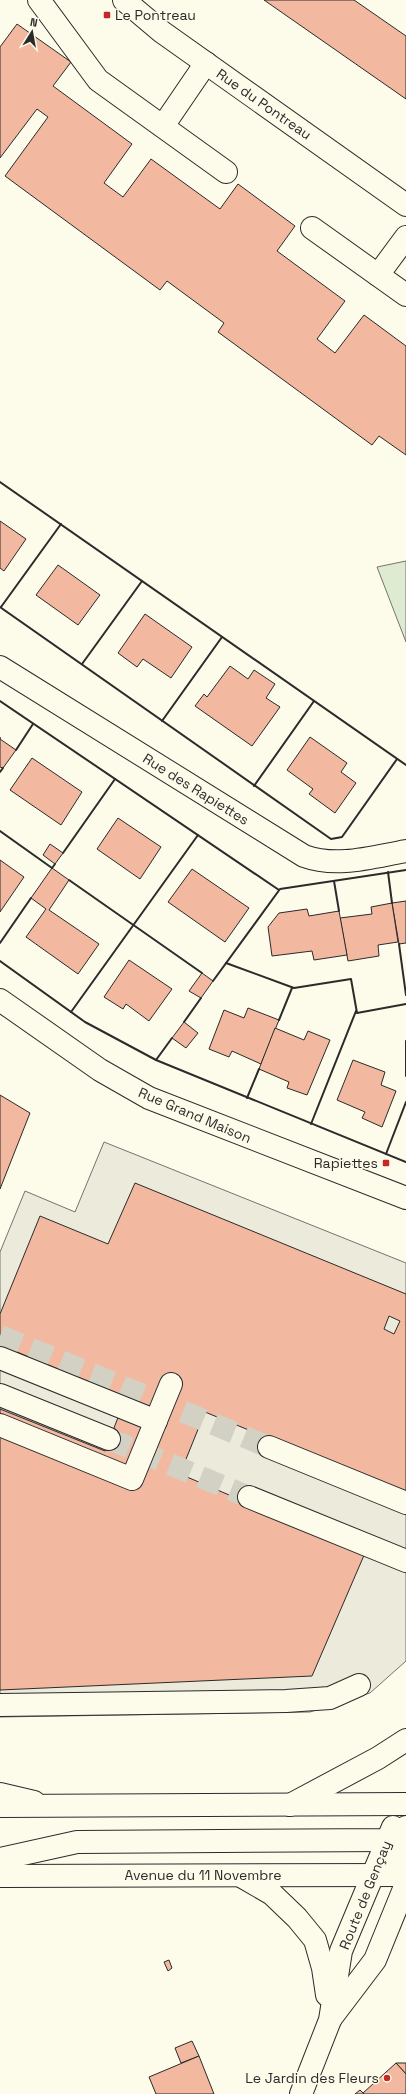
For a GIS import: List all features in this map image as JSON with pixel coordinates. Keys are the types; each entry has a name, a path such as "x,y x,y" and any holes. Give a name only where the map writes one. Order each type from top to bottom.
{"main road":[{"path":"39,0 98,80 226,172"},
{"name":"Rue du Pontreau","path":"124,0 162,32 406,205"},
{"path":"163,126 206,63"},
{"path":"312,228 406,295"},
{"path":"378,275 406,237"},
{"name":"Rue des Rapiettes","path":"0,667 304,856 318,862 334,863 406,851"},
{"name":"Rue Grand Maison","path":"0,1000 100,1070 149,1098 406,1198"},
{"path":"0,1358 156,1421"},
{"path":"0,1426 132,1479 171,1384"},
{"path":"0,1395 109,1440"},
{"path":"268,1447 406,1503"},
{"path":"249,1497 406,1561"},
{"path":"0,1705 286,1701 330,1698 359,1685"},
{"path":"289,1805 378,1758 406,1740"},
{"path":"0,1794 50,1806"},
{"path":"0,1806 289,1805 405,1802"},
{"name":"Route de Gençay","path":"301,2094 330,2020 341,1951 372,1875 405,1802"},
{"path":"0,1859 77,1842 388,1840 406,1827"},
{"path":"372,1875 406,1851"},
{"path":"238,1875 272,1894 297,1918 315,1940 323,1968 330,2020"},
{"name":"Avenue du 11 Novembre","path":"0,1876 406,1875"},
{"name":"Route de Gençay","path":"330,2020 374,1960 406,1884"}],"green space":[{"path":"406,561 406,642 377,567"}],"shaded area":[{"path":"104,1142 406,1263 406,1661 370,1693 310,1712 0,1717 0,1252 25,1191 75,1212"}],"building":[{"path":"264,0 354,0 406,36 406,99"},
{"path":"17,24 71,62 53,86 132,144 104,183 123,197 151,159 220,209 238,184 295,226 277,251 345,301 317,339 335,353 364,315 406,346 406,455 379,436 372,445 218,332 224,323 167,281 160,290 5,176 48,117 37,109 0,158 0,47"},
{"path":"0,521 26,539 4,571 0,568"},
{"path":"58,565 100,595 78,625 36,595"},
{"path":"145,614 192,647 171,678 143,659 137,667 118,653"},
{"path":"230,666 248,679 254,670 275,684 266,698 280,707 252,746 195,706 204,694 207,697"},
{"path":"310,737 347,763 341,772 356,783 335,813 309,794 313,789 287,770"},
{"path":"0,739 16,750 3,768 0,767"},
{"path":"32,758 82,792 61,825 10,790"},
{"path":"118,818 161,847 140,879 97,849"},
{"path":"50,844 63,853 55,864 43,855"},
{"path":"0,860 24,877 0,912"},
{"path":"52,868 69,880 49,910 99,944 78,974 26,937 46,909 31,898"},
{"path":"192,869 249,908 225,942 168,902"},
{"path":"406,901 406,943 399,944 392,903"},
{"path":"392,903 398,942 378,945 379,956 348,961 340,918 372,914 371,907"},
{"path":"307,909 309,916 339,911 347,955 314,960 312,951 272,956 268,927 279,913"},
{"path":"129,960 172,989 149,1021 126,1004 123,1009 104,997"},
{"path":"202,973 213,981 201,998 189,991"},
{"path":"248,1008 279,1020 261,1064 232,1051 229,1057 209,1049 224,1010 244,1018"},
{"path":"184,1022 198,1033 186,1048 172,1038"},
{"path":"275,1028 304,1040 308,1031 330,1040 307,1095 287,1088 289,1082 259,1069"},
{"path":"353,1060 385,1072 381,1085 396,1091 382,1127 362,1118 365,1112 337,1100"},
{"path":"0,1095 30,1113 0,1189"},
{"path":"135,1183 406,1294 406,1495 205,1412 180,1474 365,1553 312,1676 0,1690 0,1409 105,1451 126,1397 0,1345 0,1314 40,1216 108,1244","holes":["389,1316 400,1321 394,1334 384,1329"]},
{"path":"169,1960 172,1968 168,1971 164,1962"},
{"path":"192,2041 199,2056 181,2063 175,2048"},
{"path":"199,2056 214,2094 156,2094 149,2077"},
{"path":"396,2063 406,2063 406,2074"},
{"path":"396,2063 406,2074 406,2094 363,2093"},
{"path":"360,2090 364,2094 355,2094"}],"tunnel":[{"path":"0,1336 269,1447"},
{"path":"109,1439 249,1497"}],"wall":[{"path":"0,482 406,765"},
{"path":"1,607 61,524"},
{"path":"82,664 142,581"},
{"path":"0,607 331,839 342,837 397,759"},
{"path":"162,721 222,637"},
{"path":"0,701 279,890"},
{"path":"254,786 314,701"},
{"path":"16,750 33,724"},
{"path":"0,772 3,768"},
{"path":"63,853 115,779"},
{"path":"0,831 52,868 55,864"},
{"path":"71,1012 198,835"},
{"path":"213,981 280,889 406,870"},
{"path":"388,872 392,903"},
{"path":"69,880 202,973"},
{"path":"334,881 339,911"},
{"path":"0,943 31,898"},
{"path":"399,944 406,995"},
{"path":"0,961 85,1022 156,1060"},
{"path":"226,963 294,988 351,979 357,1013 406,1004"},
{"path":"279,1020 292,988"},
{"path":"184,1022 201,998"},
{"path":"311,1124 356,1011"},
{"path":"172,1038 156,1060 406,1162"},
{"path":"406,1041 406,1076"},
{"path":"247,1098 259,1069"},
{"path":"386,1154 406,1102"}],"place":[{"name":"Le Pontreau","path":"107,15"},
{"name":"Rapiettes","path":"386,1163"},
{"name":"Le Jardin des Fleurs","path":"387,2078"}]}
